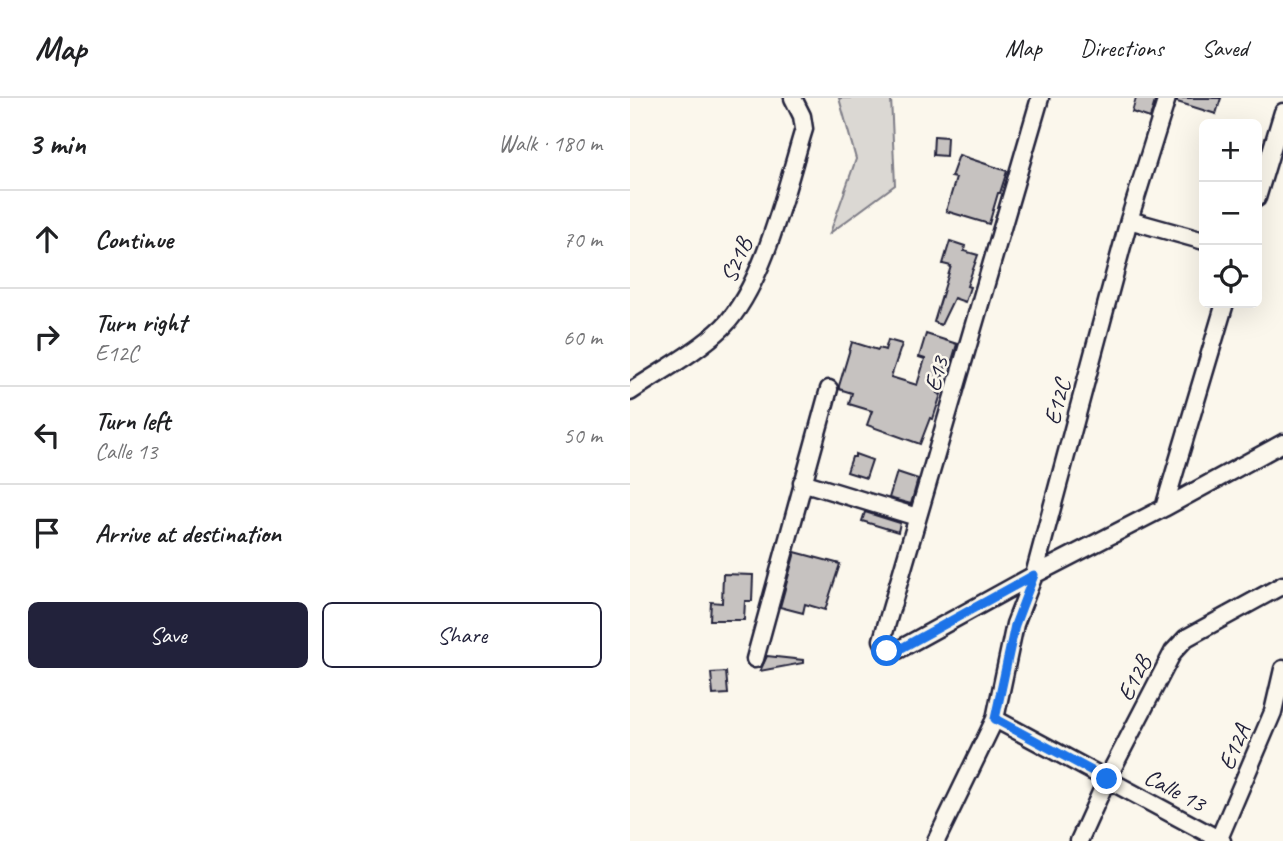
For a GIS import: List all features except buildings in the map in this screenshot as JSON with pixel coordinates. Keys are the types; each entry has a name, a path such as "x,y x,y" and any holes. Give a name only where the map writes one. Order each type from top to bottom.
{"street":[{"name":"S21B","path":"630,392 697,349 723,326 744,300 766,250 804,129 802,116 793,98"},
{"name":"E13","path":"1034,575 898,650 887,651 882,640 1040,98"},
{"name":"E12C","path":"936,841 995,719 1015,625 1034,575 1129,220 1167,98"},
{"path":"1262,182 1283,112"},
{"path":"1129,220 1199,240"},
{"path":"1164,508 1224,308"},
{"path":"755,659 829,389"},
{"path":"1034,575 1283,443"},
{"path":"802,482 917,517"},
{"name":"E12B","path":"1079,841 1107,779 1173,652 1186,638 1283,585"},
{"name":"E12A","path":"1220,840 1273,712 1283,668"},
{"name":"Calle 13","path":"995,719 1220,840"}],"shaded area":[{"path":"839,98 891,98 895,185 830,233 856,159"}],"route":[{"path":"887,651 898,650 1034,575 1015,625 995,719 1107,779"}]}
